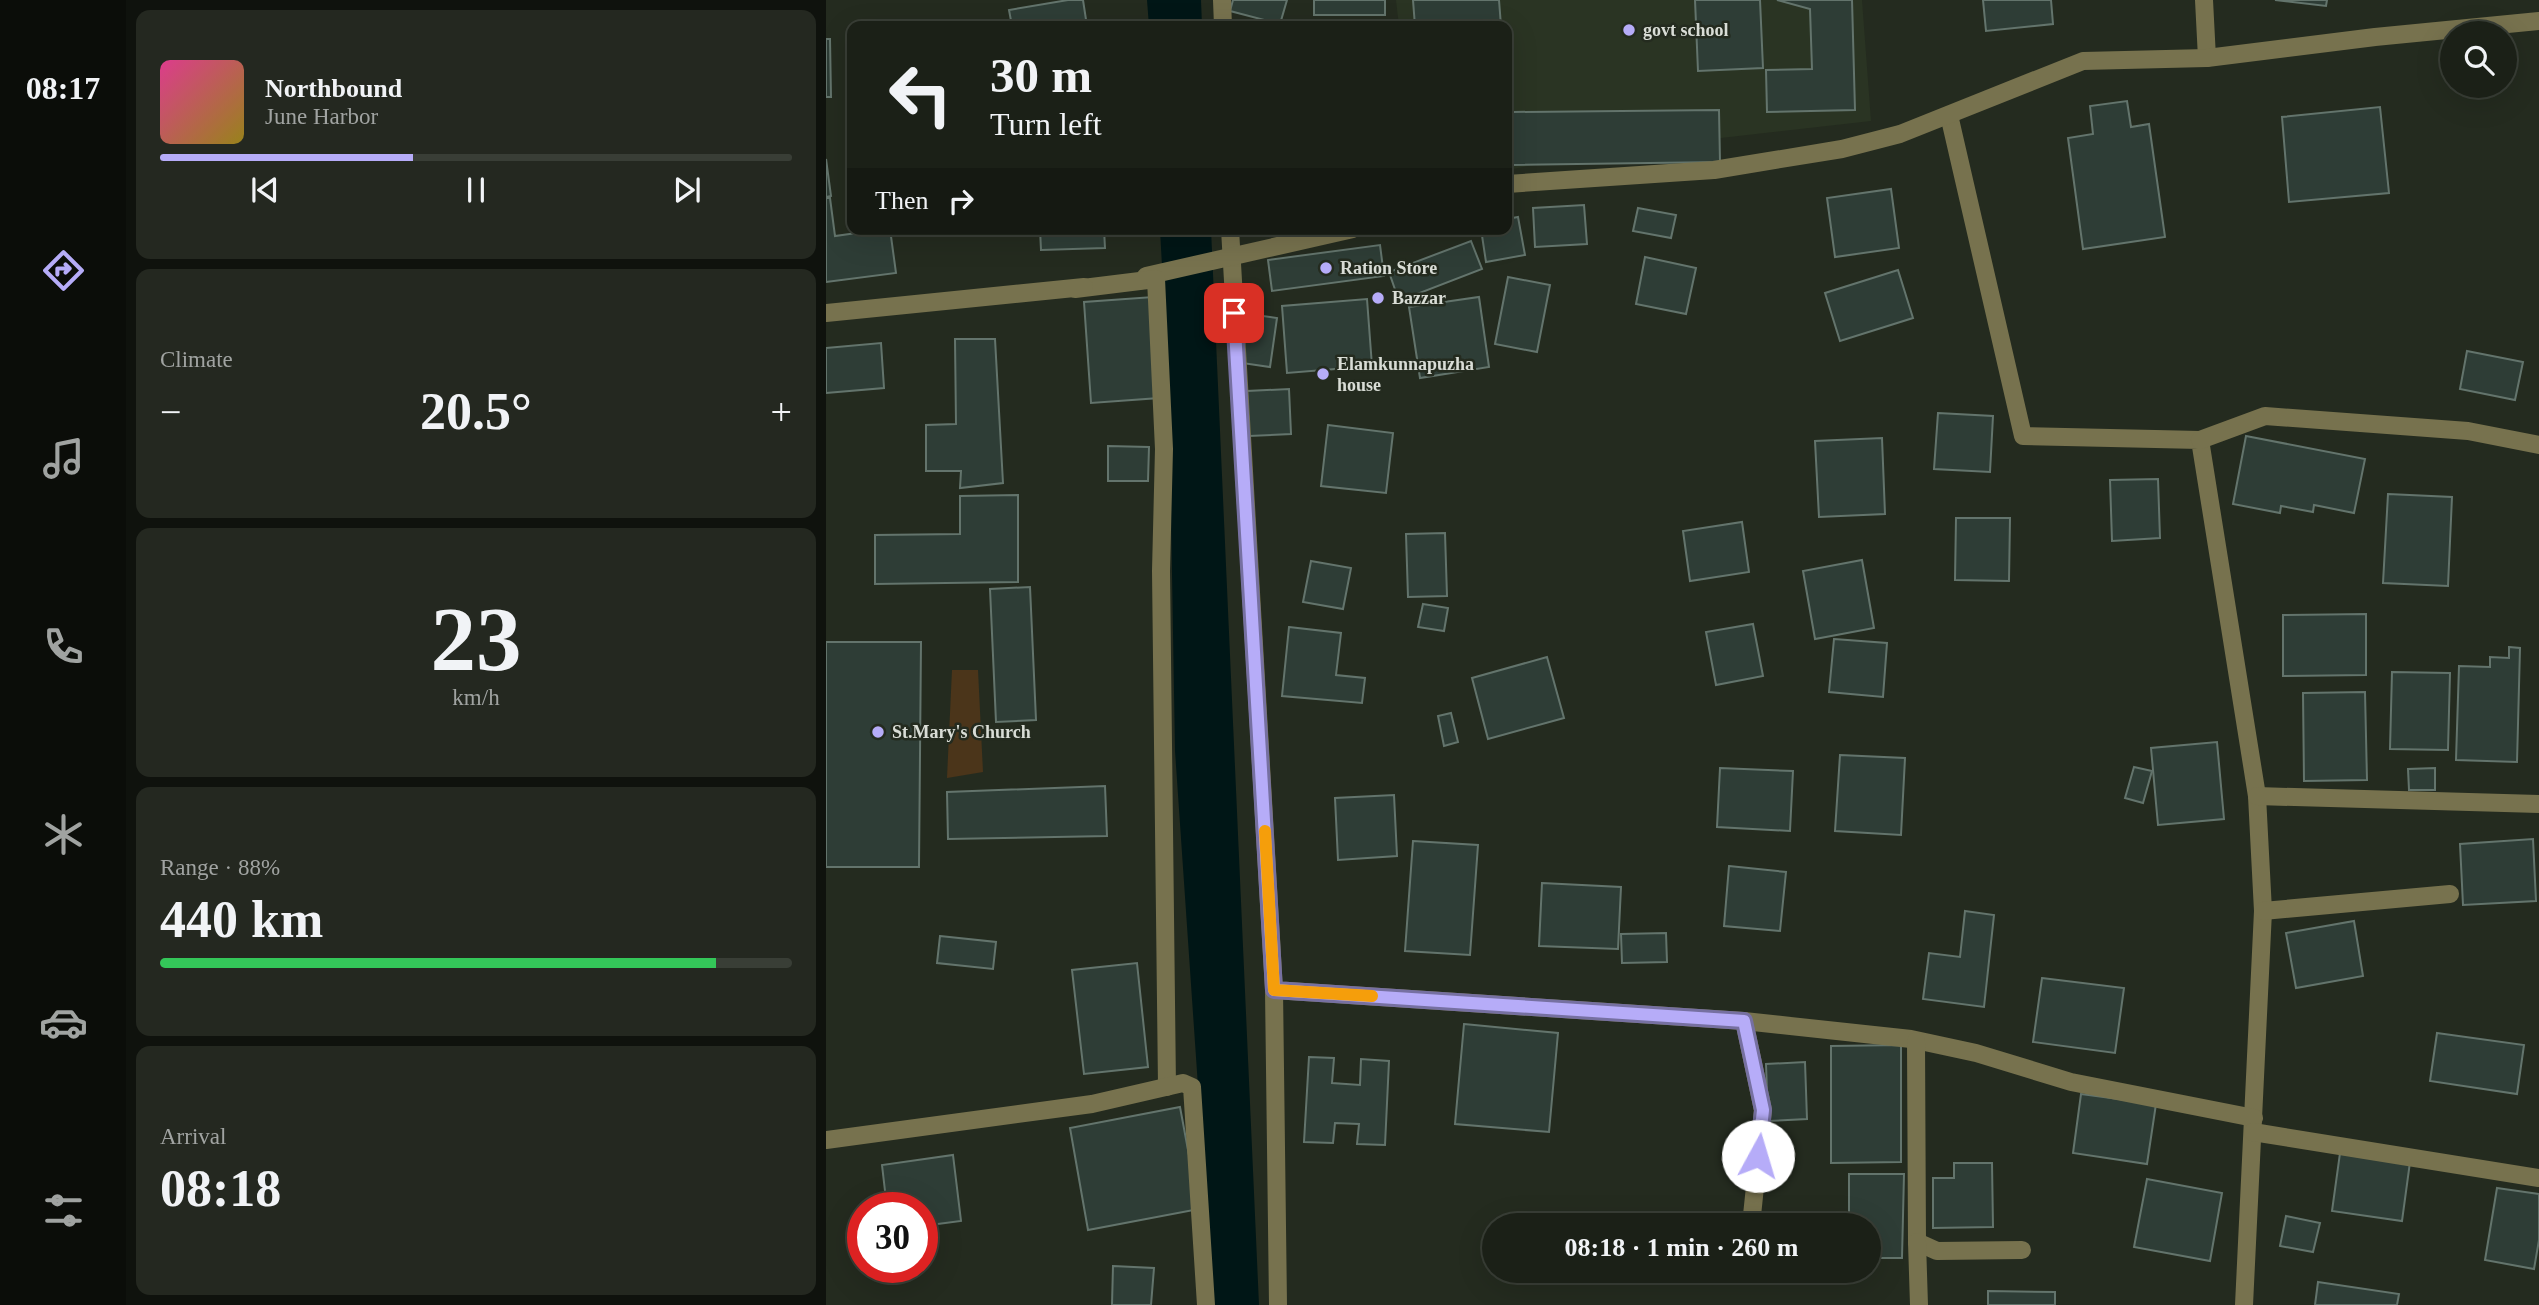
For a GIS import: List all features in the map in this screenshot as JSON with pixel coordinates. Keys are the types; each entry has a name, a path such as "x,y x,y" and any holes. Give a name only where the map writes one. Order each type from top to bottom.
{"street":[{"path":"1222,0 1223,21"},
{"path":"2204,0 2207,58"},
{"path":"1512,184 1714,170 1842,149 1900,134 2083,61 2207,58 2375,37 2539,21"},
{"path":"1949,115 2023,436 2200,440 2265,416 2468,431 2539,444"},
{"path":"1230,235 1274,990 1278,1305"},
{"path":"1075,289 1158,274 1328,235"},
{"path":"826,313 1156,279 1164,450 1161,571 1167,1087"},
{"path":"2200,440 2257,796 2263,912 2244,1305"},
{"path":"2257,796 2539,804"},
{"path":"2263,912 2450,894"},
{"path":"1274,990 1744,1021 1916,1041 1976,1054 2071,1082 2254,1125 2539,1178"},
{"path":"1744,1021 1763,1110 1752,1213"},
{"path":"1916,1041 1919,1305"},
{"path":"826,1140 1092,1104 1183,1083 1192,1087 1206,1305"},
{"path":"1917,1242 1937,1251 2022,1250"}],"shaded area":[{"path":"1147,0 1201,0 1202,21 1149,21"},
{"path":"1396,0 1862,0 1871,121 1607,151 1512,169 1512,21 1398,21"},
{"path":"1160,235 1211,235 1259,1305 1213,1305 1175,751 1169,396"},
{"path":"952,670 978,670 983,772 947,778"}],"building":[{"path":"1083,0 1086,21 1011,21 1009,10"},
{"path":"1233,0 1287,0 1281,21 1268,21 1230,11"},
{"path":"1314,0 1385,0 1385,15 1314,15"},
{"path":"1413,0 1499,0 1501,21 1415,21"},
{"path":"1695,0 1760,0 1763,68 1698,71"},
{"path":"1777,0 1852,0 1855,110 1767,112 1766,70 1812,69 1810,9"},
{"path":"1983,0 2051,0 2053,24 1986,31"},
{"path":"2275,0 2327,0 2326,6"},
{"path":"826,39 830,39 831,97 826,97"},
{"path":"2127,101 2131,127 2149,124 2165,237 2083,249 2068,138 2093,134 2090,106"},
{"path":"2380,107 2389,193 2289,202 2282,117"},
{"path":"1719,110 1720,162 1513,165 1513,112"},
{"path":"826,159 831,196 826,197"},
{"path":"1891,189 1899,248 1835,257 1827,198"},
{"path":"826,198 830,198 835,236 891,235 896,273 826,282"},
{"path":"1584,205 1587,244 1535,247 1533,208"},
{"path":"1638,208 1676,215 1671,238 1633,231"},
{"path":"1518,217 1525,255 1486,262 1482,235 1512,235 1512,218"},
{"path":"1040,235 1104,235 1105,248 1041,250"},
{"path":"1471,241 1482,269 1399,301 1389,272"},
{"name":"Ration Store","path":"1380,245 1384,276 1272,291 1268,260"},
{"path":"1645,257 1696,268 1686,314 1636,304"},
{"path":"1898,270 1913,318 1840,341 1825,293"},
{"path":"1508,277 1550,285 1537,352 1495,344"},
{"path":"1153,297 1159,398 1091,403 1084,302"},
{"path":"1479,297 1489,367 1420,378 1409,307"},
{"path":"1367,299 1372,366 1287,373 1282,306"},
{"path":"1248,314 1277,318 1270,367 1242,363"},
{"path":"955,339 995,339 1003,483 960,488 961,471 926,471 926,425 956,424"},
{"path":"881,343 884,388 826,393 826,348"},
{"path":"2467,351 2523,362 2515,400 2460,389"},
{"path":"1289,389 1291,434 1249,436 1247,391"},
{"path":"1938,413 1993,416 1990,472 1934,469"},
{"path":"1328,425 1393,433 1386,493 1321,486"},
{"path":"2246,436 2365,459 2354,513 2314,505 2313,512 2281,506 2280,513 2233,504"},
{"path":"1882,438 1885,514 1819,517 1815,441"},
{"path":"1108,446 1149,447 1148,481 1108,481"},
{"path":"2158,479 2160,538 2112,541 2110,480"},
{"path":"2388,494 2452,497 2448,586 2383,583"},
{"path":"1018,495 1018,582 875,584 875,535 960,534 960,496"},
{"path":"1956,518 2010,518 2009,581 1955,580"},
{"path":"1742,522 1749,572 1690,581 1683,531"},
{"path":"1445,533 1447,596 1408,597 1406,534"},
{"path":"1862,560 1874,628 1815,639 1803,571"},
{"path":"1311,561 1351,568 1343,609 1303,602"},
{"path":"1030,587 1036,720 996,722 990,589"},
{"path":"1423,604 1448,608 1444,631 1418,627"},
{"path":"2366,614 2366,675 2283,676 2283,615"},
{"path":"1753,624 1763,676 1716,685 1706,632"},
{"path":"1289,627 1341,633 1336,675 1365,678 1362,703 1282,696"},
{"path":"1834,639 1887,643 1883,697 1829,692"},
{"name":"St.Mary's Church","path":"826,642 921,642 919,867 826,867"},
{"path":"2509,647 2520,648 2517,762 2456,760 2459,666 2490,667 2490,657 2509,658"},
{"path":"1547,657 1564,718 1488,739 1472,678"},
{"path":"2392,672 2450,673 2448,750 2390,749"},
{"path":"2365,692 2367,780 2304,781 2303,693"},
{"path":"1451,713 1458,742 1444,746 1438,716"},
{"path":"2217,742 2224,819 2158,825 2151,748"},
{"path":"1840,755 1905,758 1901,835 1835,831"},
{"path":"2134,767 2152,771 2143,803 2125,798"},
{"path":"1720,768 1793,771 1790,831 1717,827"},
{"path":"2435,768 2435,790 2409,790 2408,769"},
{"path":"1105,786 1107,836 948,839 947,792"},
{"path":"1394,795 1397,856 1338,860 1335,798"},
{"path":"2533,839 2536,901 2463,905 2460,844"},
{"path":"1413,841 1478,845 1470,955 1405,951"},
{"path":"1729,866 1786,872 1780,931 1724,926"},
{"path":"1542,883 1621,887 1618,949 1539,946"},
{"path":"1965,911 1994,915 1984,1007 1923,999 1929,953 1960,957"},
{"path":"2354,921 2363,976 2296,988 2286,933"},
{"path":"1666,933 1667,962 1622,963 1621,934"},
{"path":"940,936 996,942 993,969 937,963"},
{"path":"1137,963 1148,1067 1084,1074 1072,970"},
{"path":"2042,978 2124,988 2115,1053 2033,1042"},
{"path":"1464,1024 1558,1033 1549,1132 1455,1124"},
{"path":"2437,1033 2524,1045 2517,1094 2430,1081"},
{"path":"1901,1045 1901,1162 1831,1163 1831,1046"},
{"path":"1309,1057 1334,1058 1332,1083 1360,1085 1361,1059 1389,1061 1385,1145 1357,1144 1359,1124 1335,1123 1333,1143 1304,1142"},
{"path":"1805,1062 1807,1119 1768,1121 1766,1064"},
{"path":"2081,1094 2156,1104 2147,1164 2073,1153"},
{"path":"1180,1107 1199,1209 1088,1230 1070,1128"},
{"path":"2340,1153 2410,1162 2402,1221 2332,1211"},
{"path":"953,1155 961,1221 938,1224 938,1192 885,1192 882,1165"},
{"path":"1954,1163 1992,1163 1993,1227 1933,1228 1933,1178 1954,1178"},
{"path":"1849,1174 1904,1174 1902,1258 1881,1258 1881,1213 1849,1213"},
{"path":"2147,1179 2222,1193 2210,1261 2134,1247"},
{"path":"2497,1188 2539,1194 2539,1240 2534,1269 2485,1260"},
{"path":"2286,1216 2320,1223 2313,1252 2280,1246"},
{"path":"1113,1266 1154,1268 1151,1305 1112,1305"},
{"path":"2318,1282 2399,1294 2397,1305 2315,1305"},
{"path":"1988,1291 2055,1292 2055,1305 1988,1305"}],"slow traffic":[{"path":"1265,831 1274,990 1372,996"}],"place":[{"name":"govt school","path":"1629,30"},
{"name":"Ration Store","path":"1326,268"},
{"name":"Bazzar","path":"1378,298"},
{"name":"Elamkunnapuzha house","path":"1323,374"},
{"name":"St.Mary's Church","path":"878,732"}],"route":[{"path":"1234,313 1274,990 1744,1021 1763,1110 1758,1156"}]}
